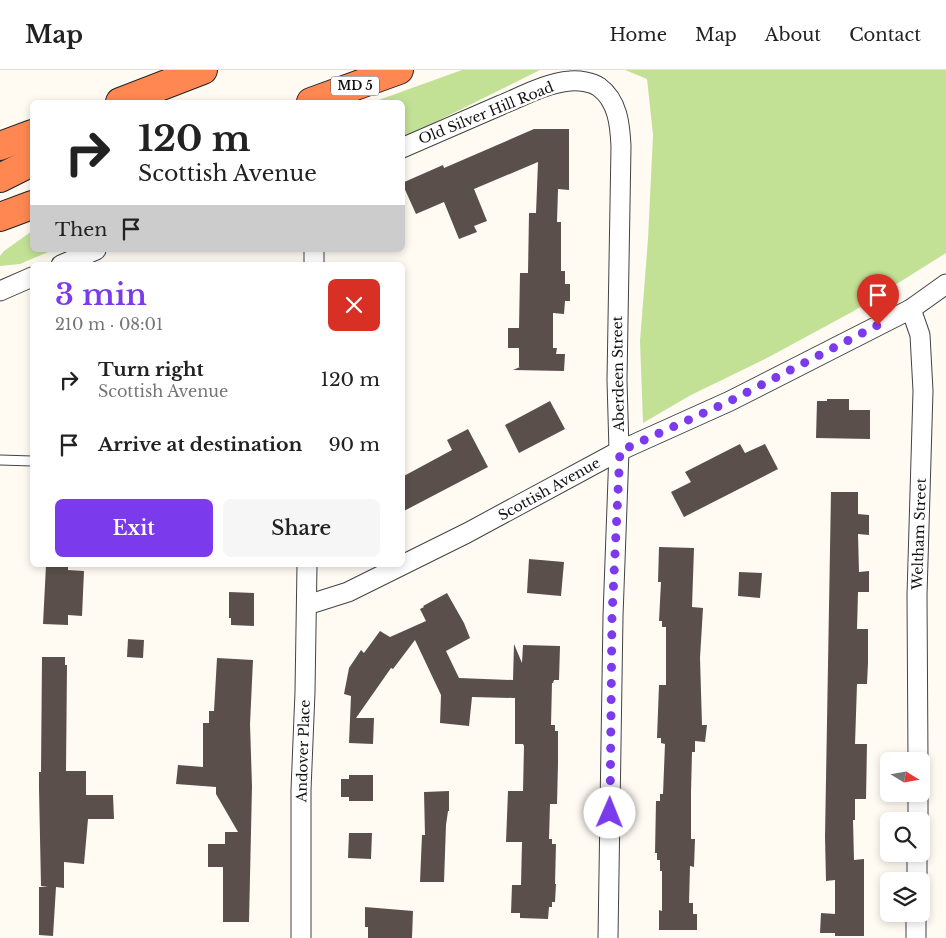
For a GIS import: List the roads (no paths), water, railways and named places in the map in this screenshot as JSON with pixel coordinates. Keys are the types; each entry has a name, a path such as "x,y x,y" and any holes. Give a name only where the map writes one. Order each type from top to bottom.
{"highway":[{"path":"129,100 146,96 203,70"},
{"name":"MD 5","path":"316,100 399,70"},
{"path":"0,146 30,135"},
{"path":"0,178 30,163"},
{"path":"0,217 30,206"}],"street":[{"name":"Old Silver Hill Road","path":"405,147 528,93 554,84 580,81 599,87"},
{"name":"Aberdeen Street","path":"599,87 615,107 620,122 621,146 617,380 620,451 612,616 608,938"},
{"path":"68,262 91,252"},
{"path":"0,291 30,278"},
{"name":"Scottish Avenue","path":"405,564 620,451 730,401 911,309 946,284"},
{"name":"Weltham Street","path":"911,309 920,335 923,391 917,595 918,752"},
{"name":"Andover Place","path":"300,938 301,790 307,567"},
{"name":"Scottish Avenue","path":"307,605 348,592 400,567"},
{"path":"916,922 916,938"}],"lane":[{"path":"0,460 30,461"}]}
